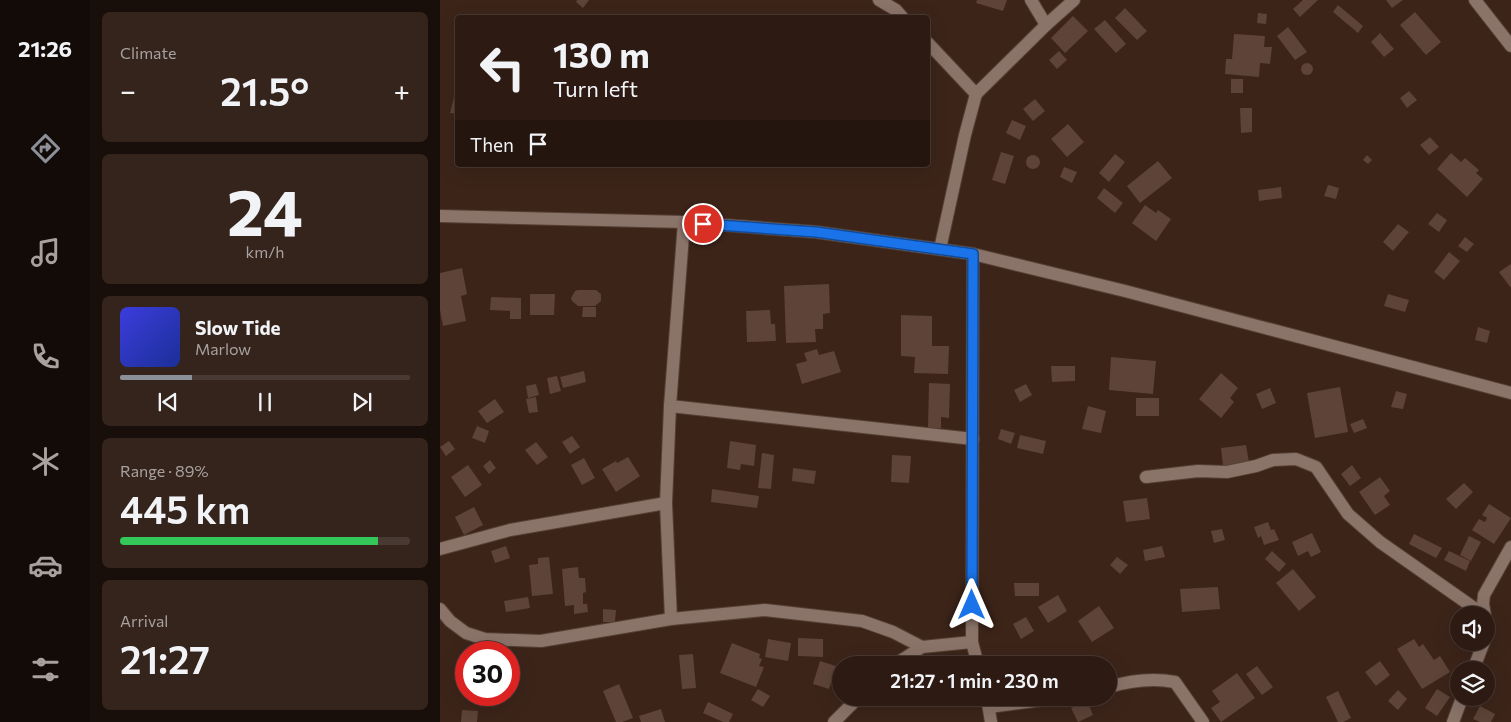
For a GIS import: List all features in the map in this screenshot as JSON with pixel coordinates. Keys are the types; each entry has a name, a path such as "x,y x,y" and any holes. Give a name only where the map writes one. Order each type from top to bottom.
{"street":[{"path":"880,0 900,15"},
{"path":"1031,0 1046,25"},
{"path":"940,249 976,94 1074,0"},
{"path":"1475,0 1511,46"},
{"path":"930,45 976,94"},
{"path":"440,216 684,222 816,232 973,254 1125,291 1511,392"},
{"path":"671,619 666,503 670,406 684,222"},
{"path":"973,254 972,642 976,656"},
{"path":"670,406 973,438"},
{"path":"1146,477 1198,471 1227,472 1256,466 1273,460 1296,459 1316,467 1348,514 1380,542 1471,606"},
{"path":"440,549 510,530 666,503"},
{"path":"1483,606 1484,594 1511,547"},
{"path":"440,609 450,621 466,633 485,639 540,641 671,619 765,610 862,620 893,632 922,647"},
{"path":"908,656 922,647 972,642"},
{"path":"1117,685 1167,680 1175,682 1203,722"},
{"path":"834,722 850,706"},
{"path":"989,706 991,722"},
{"path":"1453,722 1459,706"}],"building":[{"path":"577,0 589,0 583,8 576,2"},
{"path":"977,0 1007,0 1003,11 976,3"},
{"path":"1303,0 1318,0 1300,17 1293,9"},
{"path":"1386,0 1403,0 1392,8"},
{"path":"1338,5 1363,26 1358,33 1333,12"},
{"path":"1125,8 1147,31 1137,40 1115,18"},
{"path":"1415,12 1441,42 1426,55 1400,25"},
{"path":"1258,13 1267,14 1266,24 1257,23"},
{"path":"1073,16 1088,31 1065,53 1051,38"},
{"path":"1105,20 1126,44 1116,53 1094,29"},
{"path":"1288,27 1307,52 1295,60 1277,36"},
{"path":"1380,33 1394,49 1384,57 1371,42"},
{"path":"1234,34 1265,36 1264,47 1272,47 1270,64 1260,63 1259,77 1225,74 1226,59 1232,59"},
{"path":"1059,51 1067,60 1057,69 1049,60"},
{"path":"1305,63 1309,63 1313,69 1309,75 1305,75 1301,71 1301,67"},
{"path":"1231,79 1243,79 1243,93 1231,93"},
{"path":"1409,91 1417,100 1407,108 1400,98"},
{"path":"455,93 455,114 450,113"},
{"path":"1035,99 1045,111 1033,121 1023,109"},
{"path":"1240,108 1252,108 1252,132 1241,133"},
{"path":"1012,120 1026,126 1020,140 1006,133"},
{"path":"1068,124 1084,142 1067,157 1051,139"},
{"path":"1430,137 1439,147 1429,155 1420,145"},
{"path":"1001,152 1014,156 1005,184 992,180"},
{"path":"1451,153 1461,162 1465,158 1479,170 1476,173 1483,179 1467,197 1437,169"},
{"path":"1115,154 1125,162 1109,182 1099,173"},
{"path":"1030,155 1036,155 1040,162 1036,169 1030,169 1026,165 1026,159"},
{"path":"1367,155 1372,160 1368,164 1363,160"},
{"path":"1158,161 1172,178 1140,203 1127,186"},
{"path":"1064,167 1077,172 1072,183 1060,177"},
{"path":"1328,185 1339,188 1336,199 1324,196"},
{"path":"1281,187 1282,198 1259,201 1258,190"},
{"path":"1104,188 1123,203 1115,213 1097,198"},
{"path":"1145,205 1156,213 1158,210 1171,219 1156,241 1132,223"},
{"path":"1437,213 1447,220 1439,232 1428,224"},
{"path":"1398,224 1409,232 1393,251 1383,242"},
{"path":"1465,237 1474,244 1467,252 1458,246"},
{"path":"1449,252 1460,261 1444,280 1434,272"},
{"path":"1511,264 1511,288 1499,272"},
{"path":"462,268 467,294 461,296 466,321 443,326 440,310 440,273"},
{"path":"829,284 830,313 823,314 823,329 815,329 816,342 786,343 784,286"},
{"path":"596,290 601,294 601,301 595,306 578,306 571,298 575,291"},
{"path":"530,294 555,294 554,315 530,315"},
{"path":"1388,294 1409,300 1405,312 1384,306"},
{"path":"491,297 521,298 521,319 510,319 510,311 490,310"},
{"path":"583,307 596,307 596,317 582,317"},
{"path":"770,310 771,324 775,324 776,341 747,342 746,311"},
{"path":"901,315 932,316 932,346 949,346 948,374 914,373 915,357 901,356"},
{"path":"1478,327 1490,331 1487,343 1475,340"},
{"path":"817,349 819,355 834,351 841,372 802,384 796,364 807,361 804,353"},
{"path":"1111,357 1156,361 1153,394 1109,390"},
{"path":"1051,366 1075,366 1075,381 1052,382"},
{"path":"584,371 586,382 563,388 560,377"},
{"path":"1221,373 1238,388 1230,398 1234,402 1221,418 1199,399"},
{"path":"557,376 561,391 550,394 547,378"},
{"path":"929,383 950,384 949,418 941,417 941,428 928,428"},
{"path":"536,384 539,395 528,398 526,386"},
{"path":"1026,384 1032,395 1020,402 1014,390"},
{"path":"1340,387 1348,432 1315,438 1307,393"},
{"path":"1270,388 1276,403 1262,409 1256,394"},
{"path":"1396,391 1407,394 1403,409 1391,407"},
{"path":"536,397 538,412 529,413 526,399"},
{"path":"1136,398 1159,398 1159,416 1136,416"},
{"path":"495,399 504,412 487,423 478,411"},
{"path":"1088,406 1106,411 1101,433 1082,429"},
{"path":"1363,419 1367,428 1354,433 1350,424"},
{"path":"477,426 489,431 485,443 472,438"},
{"path":"1001,429 1015,433 1011,444 998,439"},
{"path":"1020,435 1046,441 1043,454 1017,448"},
{"path":"572,436 580,447 570,454 562,442"},
{"path":"449,441 455,449 446,456 440,447"},
{"path":"730,441 756,445 754,466 741,464 740,470 727,468"},
{"path":"536,442 548,457 537,465 525,450"},
{"path":"1246,445 1249,462 1223,466 1221,448"},
{"path":"762,453 774,455 771,489 758,488"},
{"path":"892,455 911,456 909,483 891,482"},
{"path":"628,457 640,476 616,492 602,469"},
{"path":"584,458 595,478 582,485 571,465"},
{"path":"490,460 496,468 489,474 483,466"},
{"path":"468,465 482,485 465,497 451,477"},
{"path":"1352,465 1361,478 1350,486 1341,474"},
{"path":"793,468 816,471 814,484 792,481"},
{"path":"1380,477 1390,491 1384,496 1390,505 1375,515 1359,492"},
{"path":"1464,483 1473,492 1456,509 1446,499"},
{"path":"712,489 759,496 757,508 711,502"},
{"path":"1147,498 1150,519 1126,522 1123,501"},
{"path":"1489,504 1511,518 1494,544 1472,530 1479,519 1485,522 1487,518 1482,515"},
{"path":"474,507 483,525 464,535 455,517"},
{"path":"1268,522 1271,530 1274,529 1279,540 1264,545 1261,536 1258,538 1254,527"},
{"path":"1222,529 1225,540 1214,543 1211,531"},
{"path":"1312,533 1321,552 1311,557 1308,551 1298,556 1292,542"},
{"path":"1414,534 1442,548 1436,558 1409,544"},
{"path":"1469,536 1481,542 1471,561 1460,555"},
{"path":"506,546 510,558 495,563 491,551"},
{"path":"1162,546 1165,557 1145,561 1143,550"},
{"path":"1272,551 1286,564 1279,572 1265,559"},
{"path":"1449,551 1470,561 1466,571 1444,560"},
{"path":"549,557 553,594 532,596 529,565 538,564 538,558"},
{"path":"1117,557 1128,565 1120,574 1110,565"},
{"path":"578,567 579,578 585,578 586,592 583,593 583,604 587,604 588,612 574,614 574,605 565,606 562,569"},
{"path":"1293,569 1316,597 1299,611 1276,583"},
{"path":"1014,583 1039,583 1039,596 1015,596"},
{"path":"1218,587 1220,609 1182,612 1180,589"},
{"path":"1058,595 1067,611 1048,623 1038,607"},
{"path":"528,597 530,608 506,612 504,601"},
{"path":"1099,606 1114,628 1092,642 1078,621"},
{"path":"603,609 616,610 615,622 603,622"},
{"path":"1026,617 1034,631 1021,639 1013,624"},
{"path":"798,638 823,639 823,657 798,656"},
{"path":"768,639 791,643 788,661 765,657"},
{"path":"1414,639 1419,647 1423,644 1434,660 1440,656 1450,672 1422,689 1397,649"},
{"path":"732,643 760,654 759,658 762,659 759,666 764,667 756,687 720,673"},
{"path":"693,654 696,688 682,689 679,655"},
{"path":"820,661 832,665 832,679 829,689 813,684"},
{"path":"1380,661 1390,675 1376,686 1365,672"},
{"path":"1257,666 1273,687 1262,695 1246,674"},
{"path":"1237,673 1255,698 1221,722 1211,708 1220,702 1212,691"},
{"path":"619,684 633,718 616,722 603,691"},
{"path":"758,689 770,696 763,707 751,700"},
{"path":"1437,689 1450,697 1437,716 1425,708"},
{"path":"1398,690 1407,699 1398,710 1388,701"},
{"path":"1338,691 1351,718 1343,722 1338,722 1326,697"},
{"path":"708,702 733,714 729,722 723,722 703,713"},
{"path":"1089,706 1093,715 1078,722 1071,708"},
{"path":"1480,706 1495,714 1491,722 1480,722 1473,719"},
{"path":"661,709 665,722 641,722 639,716"},
{"path":"462,710 478,711 477,722 461,722"}],"route":[{"path":"703,224 816,232 973,254 972,605"}]}
